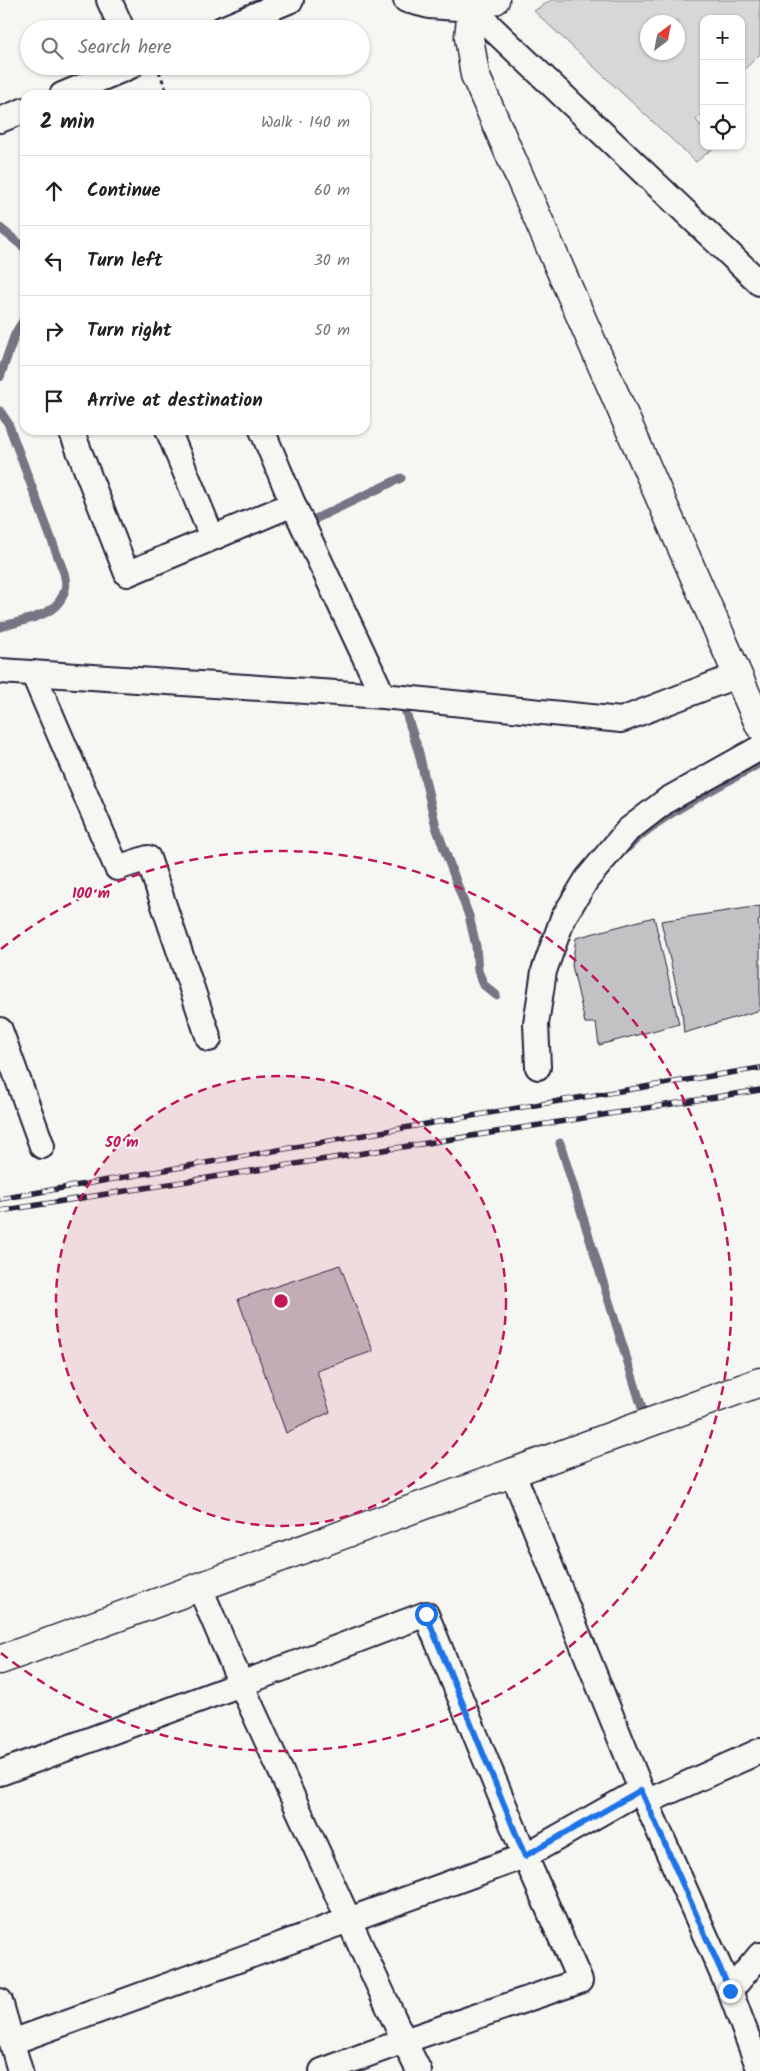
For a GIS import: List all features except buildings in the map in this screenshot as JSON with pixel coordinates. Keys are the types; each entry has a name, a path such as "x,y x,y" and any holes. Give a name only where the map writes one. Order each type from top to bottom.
{"street":[{"path":"109,0 118,20"},
{"path":"243,20 291,0"},
{"path":"406,0 428,6 478,3 760,283"},
{"path":"478,3 469,37 475,74 760,726"},
{"path":"74,90 110,75"},
{"path":"0,120 20,112"},
{"path":"73,435 127,574 292,504"},
{"path":"170,435 212,537"},
{"path":"264,435 292,504 383,696"},
{"path":"0,671 383,696 621,720 738,674"},
{"path":"33,673 117,868 148,858 209,1039"},
{"path":"538,1067 536,1024 544,971 563,918 587,879 628,830 667,800 760,748"},
{"path":"0,1030 42,1146"},
{"path":"0,1660 200,1588 512,1471 760,1382"},
{"path":"512,1471 644,1796 730,1991 752,2069"},
{"path":"200,1588 241,1684 348,1920 419,2071"},
{"path":"0,1773 426,1614 525,1856 580,1981 322,2071"},
{"path":"12,2042 525,1856 644,1796 760,1751"},
{"path":"730,1991 760,1955"},
{"path":"0,2001 20,2071"}],"path":[{"path":"160,75 166,90"}],"shaded area":[{"path":"551,0 760,0 760,54 745,69 745,15 700,15 700,116 696,120 700,125 700,150 711,150 696,162 534,11"}],"waterway":[{"path":"0,228 20,244"},
{"path":"0,377 15,334 20,326"},
{"path":"0,411 8,423 66,581 65,589 56,606 39,616 0,627"},
{"path":"315,519 401,478"},
{"path":"406,713 419,753 436,827 469,916 476,946 478,971 484,985 496,995"},
{"path":"627,848 673,812 760,763"},
{"path":"560,1143 642,1408"}],"railway":[{"path":"0,1199 529,1106 760,1068"},
{"path":"0,1211 760,1090"}],"route":[{"path":"426,1614 525,1856 641,1790 730,1991"}]}
